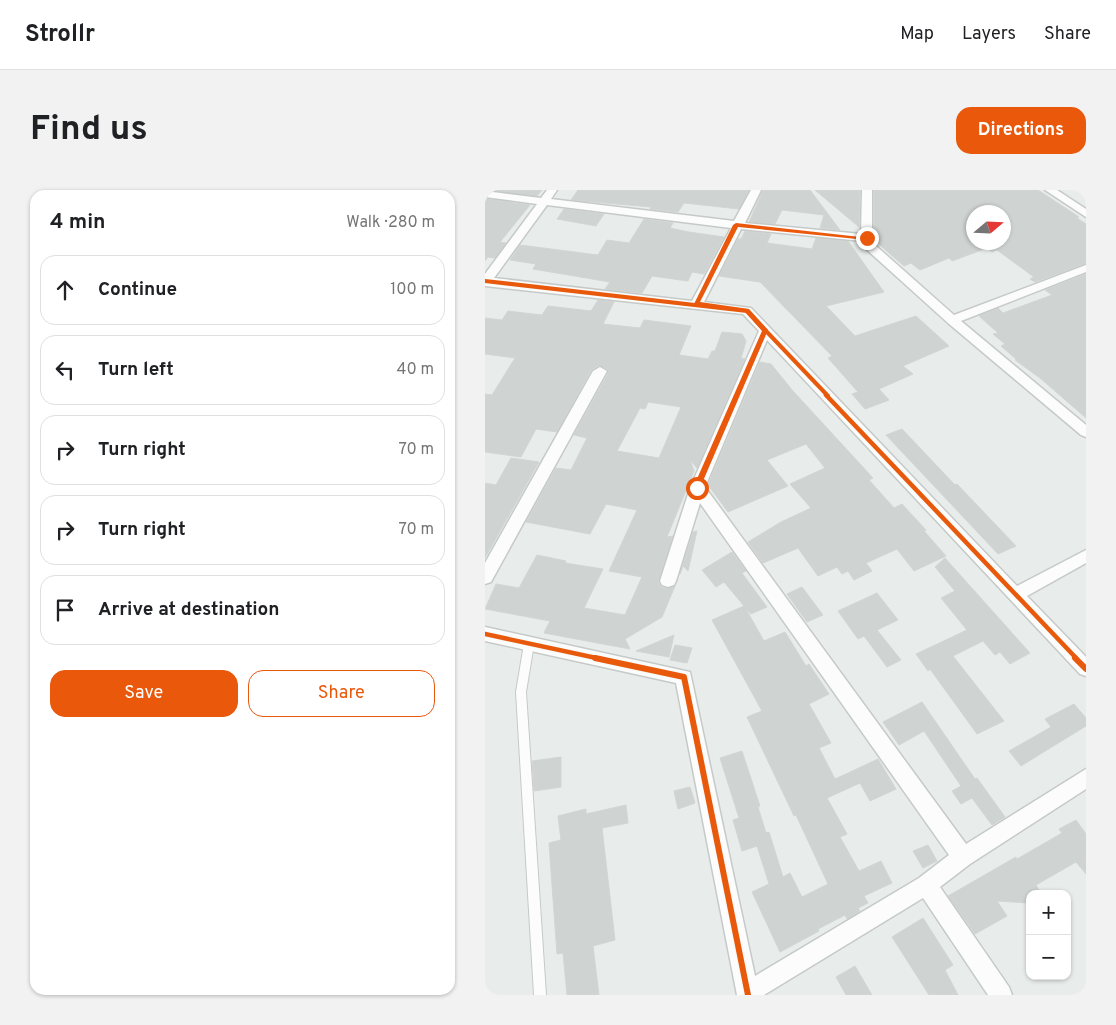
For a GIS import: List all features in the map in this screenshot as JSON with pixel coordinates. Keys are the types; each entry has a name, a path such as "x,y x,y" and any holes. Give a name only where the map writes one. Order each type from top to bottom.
{"street":[{"path":"485,281 552,190"},
{"path":"697,304 755,190"},
{"path":"867,190 867,238 870,248 952,320 1086,432"},
{"path":"1050,190 1086,214"},
{"path":"485,194 736,225 867,238"},
{"path":"952,320 1086,268"},
{"path":"485,281 747,311 1086,669"},
{"path":"668,581 697,488 765,330"},
{"path":"485,578 600,370"},
{"path":"697,488 963,857"},
{"path":"1015,595 1086,556"},
{"path":"485,634 683,677 747,994 926,885 963,857 1086,778"},
{"path":"926,885 1001,995"}],"lane":[{"path":"529,644 521,692 540,995"}],"building":[{"path":"492,190 542,190 537,196"},
{"path":"578,190 749,190 739,209 684,203 678,212 650,209 651,207 571,200"},
{"path":"763,190 810,190 840,230 820,228 824,215 782,210 775,224 749,222"},
{"path":"815,190 860,190 859,227"},
{"path":"874,190 1038,190 1079,217 1077,218 1086,224 1086,263 1035,282 1030,279 1034,277 997,250 1011,250 1011,205 966,205 966,250 982,250 952,261 949,258 920,270 911,263 904,266 875,241"},
{"path":"485,199 530,205 500,242 506,243 495,258 488,257 485,261"},
{"path":"564,209 604,214 596,226 557,219"},
{"path":"644,219 673,223 670,228 724,237 704,274 692,272 688,281 652,276 642,293 605,289 610,282 533,269 536,264 510,260 520,245 598,255 607,240 629,243"},
{"path":"745,231 771,234 767,243 812,249 816,238 848,241 884,292 826,306 855,336 916,316 949,346 903,366 913,374 879,389 889,400 865,409 852,394 858,392 828,358 832,356 760,282 719,276 738,239 741,239"},
{"path":"1086,274 1086,418 1040,378 1015,360 1001,346 1005,344 993,334 998,333 979,316 998,308 1003,313 1052,295 1045,290"},
{"path":"598,300 614,302 603,324 640,328 644,320 691,326 679,355 708,359 712,351 715,351 722,332 742,334 746,341 741,358 745,359 697,468 690,460 694,471 667,537 673,536 658,582 661,587 667,589 675,586 662,617 625,639 630,649 544,633 550,621 485,609 496,584 519,588 537,555 566,561 565,563 603,569 584,608 625,615 642,577 609,571 637,510 606,504 590,534 526,522 556,468 571,470 587,438 574,435 609,372 608,369 599,365 591,370 557,432 536,429 521,457 485,452 485,394 492,395 515,358 485,354 485,318 502,320 508,311 542,315 548,306 591,311","holes":["648,402 681,407 659,458 617,451 640,408 645,409"]},
{"path":"760,362 771,364 793,391 873,478 869,480 894,508 902,504 926,530 924,531 946,556 914,571 897,549 866,563 872,571 854,580 848,571 842,574 837,567 818,576 798,548 763,563 748,542 781,522 811,508 790,484 825,468 806,444 767,460 788,486 728,512 708,485"},
{"path":"902,429 1016,546 998,554 886,435"},
{"path":"511,458 539,462 485,558 485,483 496,485"},
{"path":"697,531 688,571 683,566 680,574 693,532"},
{"path":"732,552 746,571 742,573 767,607 751,614 746,609 764,641 785,632 806,666 809,664 829,694 809,704 831,743 819,748 835,779 878,759 896,789 870,801 860,783 827,798 847,834 840,837 859,871 881,861 892,883 864,896 868,903 858,908 860,911 847,919 845,915 780,952 752,892 769,884 757,846 742,851 733,820 739,818 720,758 742,751 760,806 758,807 766,833 769,832 783,877 790,873 802,897 828,884 747,717 762,711 712,620 744,606 724,582 716,587 702,570"},
{"path":"945,558 1030,653 1010,664 1000,652 995,655 983,641 953,656 1004,721 977,734 930,669 928,671 916,654 967,630 941,598 955,591 935,567"},
{"path":"802,587 823,615 807,622 787,594"},
{"path":"877,593 898,620 877,630 901,660 887,667 864,636 858,639 838,611"},
{"path":"674,635 669,657 636,651"},
{"path":"675,645 692,648 687,663 670,660"},
{"path":"922,702 975,779 977,778 1005,817 992,825 972,798 961,804 952,791 961,786 924,731 899,745 883,722"},
{"path":"1074,704 1086,718 1086,726 1021,766 1009,751 1051,727 1045,719"},
{"path":"561,757 561,787 534,791 532,761"},
{"path":"690,787 695,803 678,809 674,791"},
{"path":"626,805 628,823 602,828 615,940 593,946 599,995 567,995 563,953 557,954 549,843 561,840 558,816 586,809 586,814"},
{"path":"1076,820 1086,834 1086,874 1076,862 1036,885 1039,890 1026,890 1026,903 997,901 1007,916 975,934 948,896 1062,833 1059,829"},
{"path":"928,845 937,861 923,868 913,851"},
{"path":"923,918 953,965 945,970 958,995 929,995 892,937"},
{"path":"855,966 872,995 846,995 836,977"}],"cycle path":[{"path":"485,281 747,311 1086,669"},
{"path":"485,634 684,677 748,995"}],"route":[{"path":"697,488 765,330 747,311 697,304 736,225 867,238"}]}
